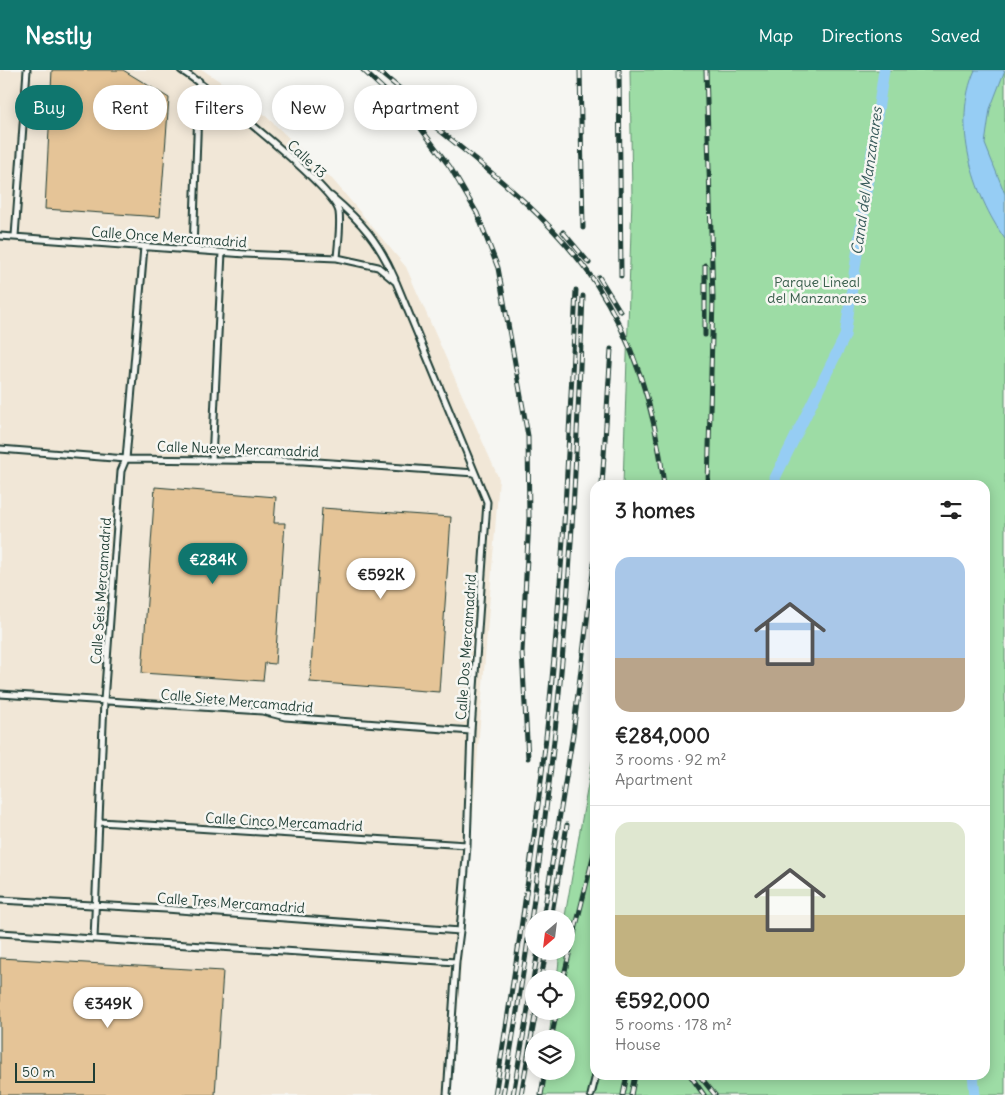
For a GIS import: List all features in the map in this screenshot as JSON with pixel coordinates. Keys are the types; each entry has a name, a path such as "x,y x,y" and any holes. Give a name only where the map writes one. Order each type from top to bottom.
{"lane":[{"path":"15,236 27,70"},
{"name":"Calle 13","path":"181,70 199,81 245,116 323,190 348,211 371,234 381,249 396,282"},
{"path":"193,250 199,81"},
{"name":"Calle 13","path":"323,190 339,210 337,258"},
{"name":"Calle Once Mercamadrid","path":"0,236 144,247 337,258"},
{"name":"Calle Seis Mercamadrid","path":"94,939 104,701 120,471 126,459 144,247"},
{"path":"212,460 222,252"},
{"name":"Calle Dos Mercamadrid","path":"337,258 378,267 396,282 487,502 471,731 467,846 456,962 447,1095"},
{"name":"Calle Nueve Mercamadrid","path":"0,449 126,459 302,461 475,473"},
{"name":"Calle Siete Mercamadrid","path":"0,694 262,711 285,717 471,731"},
{"name":"Calle Cinco Mercamadrid","path":"100,822 467,846"},
{"name":"Calle Tres Mercamadrid","path":"0,900 460,931"},
{"path":"0,933 456,962"},
{"path":"591,1095 595,1080"}],"shaded area":[{"path":"0,70 203,70 225,85 177,85 177,130 262,130 262,113 272,122 272,130 280,130 333,180 406,267 499,479 451,1095 0,1095"}],"green space":[{"name":"Parque Lineal del Manzanares","path":"630,70 1005,70 1005,1095 541,1095 543,1080 575,1080 575,1030 550,1030 551,1020 575,1020 575,970 558,970 559,960 575,960 575,910 566,910 590,774 590,1080 990,1080 990,480 623,480 632,198"}],"water":[{"path":"975,70 1005,70 990,109 985,144 1005,194 1005,239 983,201 969,158 965,112 968,91"}],"building":[{"path":"52,70 123,70 148,85 93,85 93,130 167,130 160,217 45,209 49,130 83,130 83,85 51,85"},
{"path":"167,97 169,98 167,124"},
{"path":"155,487 276,497 274,523 285,523 275,664 265,663 263,681 142,673"},
{"path":"322,508 451,517 439,692 310,682"},
{"path":"0,958 223,971 215,1095 0,1095"}],"waterway":[{"name":"Canal del Manzanares","path":"775,480 845,336 884,70"},
{"name":"Canal del Manzanares","path":"974,1080 975,1095"}],"railway":[{"path":"363,70 409,113 450,167 477,213 498,268 528,436 529,519 522,652 528,758"},
{"path":"377,70 395,85"},
{"path":"580,70 583,228"},
{"path":"619,70 621,276"},
{"path":"706,70 713,298 708,480"},
{"path":"439,130 532,209 576,256 595,282 622,329 641,379 655,431 663,480"},
{"path":"563,232 589,263"},
{"path":"705,265 705,335"},
{"path":"599,277 620,311"},
{"path":"495,1095 530,866 553,673 565,509 576,290"},
{"path":"503,1095 538,868 561,677 573,514 583,296"},
{"path":"602,480 611,349"},
{"path":"544,910 573,734 590,596"},
{"path":"553,910 567,825"},
{"path":"565,970 590,869"},
{"path":"513,1095 536,960"},
{"path":"543,970 544,960"},
{"path":"521,1095 534,1020"},
{"path":"553,1030 555,1020"},
{"path":"541,1095 544,1080"},
{"path":"623,1095 626,1080"},
{"path":"631,1095 634,1080"},
{"path":"694,1080 704,1095"},
{"path":"703,1080 715,1095"}]}
